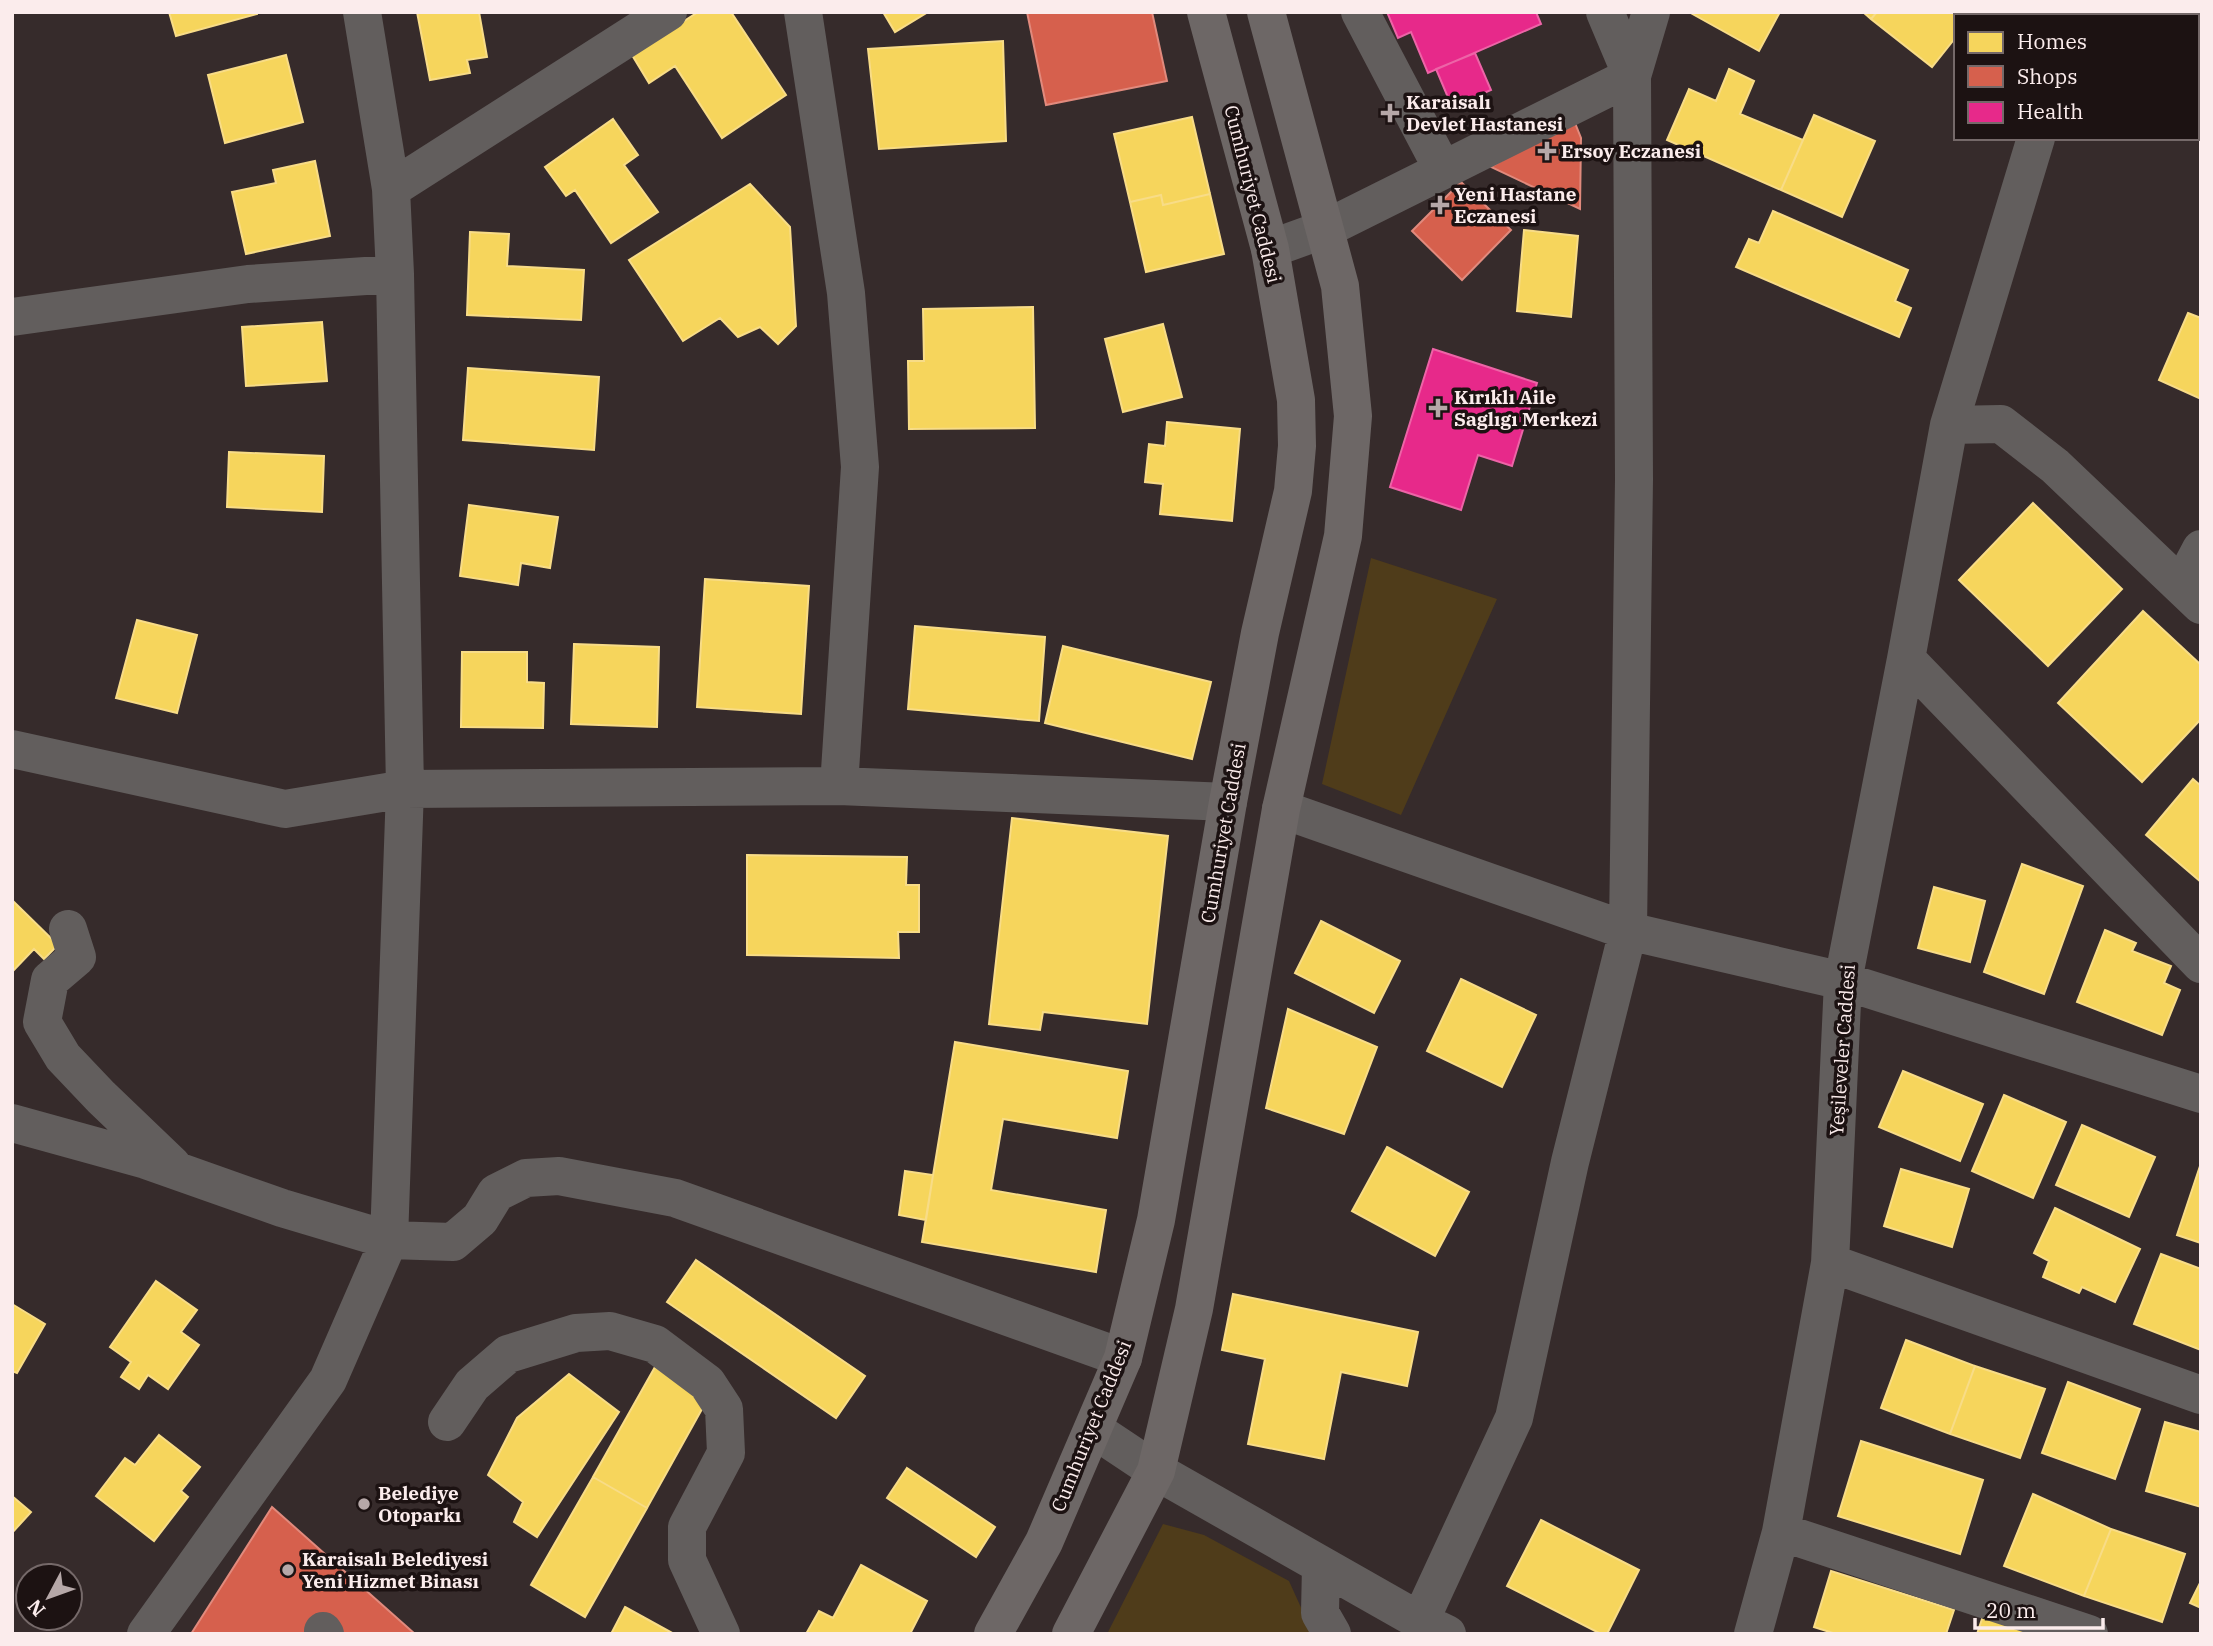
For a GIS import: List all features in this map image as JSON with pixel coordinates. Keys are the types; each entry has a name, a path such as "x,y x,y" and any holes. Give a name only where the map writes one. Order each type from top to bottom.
{"main road":[{"name":"Cumhuriyet Caddesi","path":"993,1634 1044,1542 1123,1358 1156,1220 1228,802 1260,633 1293,491 1297,446 1296,400 1270,249 1206,12"},
{"path":"1071,1634 1156,1471 1194,1309 1281,809 1343,536 1353,416 1340,286 1266,12"}],"street":[{"path":"146,1634 328,1380 389,1240 405,789 395,274 391,189 362,12"},
{"path":"391,189 668,12"},
{"path":"803,12 846,293 860,467 839,786"},
{"path":"1360,12 1443,170"},
{"path":"1605,12 1632,76"},
{"path":"1093,1429 1156,1471 1433,1627 1514,1418 1570,1161 1628,931 1634,479 1632,76 1651,12"},
{"path":"1270,249 1325,229 1632,76"},
{"name":"Yeşileveler Caddesi","path":"1753,1634 1781,1532 1830,1263 1843,981 1949,425 2035,140"},
{"path":"12,317 248,284 395,274"},
{"path":"1949,425 2001,425 2054,466 2191,595"},
{"path":"2191,595 2201,549"},
{"path":"1906,659 2201,964"},
{"path":"12,749 285,808 405,789 839,786 1228,802"},
{"path":"1281,809 1628,931 1843,981 2201,1094"},
{"path":"68,929 77,957 50,980 42,1022 63,1057 100,1097 178,1171"},
{"path":"12,1123 146,1160 282,1208 389,1240 453,1242 480,1219 496,1193 526,1178 559,1176 675,1198 1123,1358"},
{"path":"1830,1263 2201,1395"},
{"path":"447,1422 472,1385 508,1354 576,1333 610,1331 655,1344 707,1383 724,1409 726,1454 687,1527 687,1560 721,1634"},
{"path":"1781,1532 2089,1634"},
{"path":"1321,1565 1320,1613 1332,1634"}],"shaded area":[{"path":"1371,558 1497,599 1401,815 1322,784"},
{"path":"1163,1524 1204,1535 1289,1581 1313,1634 1107,1634"}],"building: Homes":[{"path":"169,12 257,12 257,14 176,36"},
{"path":"417,12 479,12 487,57 467,60 470,73 430,80"},
{"path":"698,12 731,12 786,95 722,138 675,66 649,83 632,55"},
{"path":"883,12 928,12 895,32"},
{"path":"1689,12 1780,12 1759,51"},
{"path":"1863,12 1877,12 1871,19"},
{"path":"1877,12 1975,12 1954,14 1954,40 1932,67 1871,19"},
{"path":"1003,41 1006,141 879,149 868,49"},
{"path":"286,55 303,122 225,143 208,75"},
{"path":"1729,69 1754,81 1740,114 1803,140 1781,190 1667,140 1689,89 1716,101"},
{"path":"1814,115 1875,141 1842,217 1781,190"},
{"path":"1192,117 1210,194 1163,205 1161,195 1130,202 1114,134"},
{"path":"613,119 638,155 624,165 658,212 611,243 575,190 566,196 545,167"},
{"path":"315,161 330,236 246,254 232,192 276,183 273,170"},
{"path":"750,184 790,227 796,326 778,344 760,327 738,337 720,318 683,341 629,260"},
{"path":"1210,194 1224,254 1146,272 1130,202 1161,195 1163,205"},
{"path":"1773,211 1908,270 1895,301 1911,308 1899,337 1736,267 1749,239 1759,243"},
{"path":"1524,230 1578,236 1571,317 1517,311"},
{"path":"470,232 509,234 507,266 584,270 581,320 467,315"},
{"path":"1033,307 1035,428 909,429 908,361 924,361 923,309"},
{"path":"2188,313 2201,318 2201,399 2159,380"},
{"path":"322,322 327,381 246,386 242,327"},
{"path":"1163,324 1182,397 1123,412 1105,339"},
{"path":"468,368 599,377 594,450 463,440"},
{"path":"1167,422 1240,429 1232,521 1160,514 1163,484 1145,482 1149,444 1165,446"},
{"path":"229,452 324,456 322,512 227,507"},
{"path":"2033,503 2122,589 2048,666 1959,580"},
{"path":"469,505 558,517 550,568 521,563 518,585 460,576"},
{"path":"705,579 809,586 801,714 697,707"},
{"path":"2143,611 2201,665 2201,719 2142,782 2058,703"},
{"path":"137,620 197,635 177,713 116,698"},
{"path":"915,626 1045,637 1039,721 908,709"},
{"path":"574,644 659,647 657,727 571,724"},
{"path":"1063,646 1211,682 1192,759 1045,723"},
{"path":"462,652 527,652 527,682 544,683 543,728 461,727"},
{"path":"2193,779 2201,786 2201,882 2146,835"},
{"path":"1012,818 1168,836 1147,1024 1043,1012 1040,1030 989,1024"},
{"path":"747,855 907,857 906,885 919,885 919,932 898,932 899,958 747,955"},
{"path":"2022,864 2083,886 2044,994 1984,972"},
{"path":"1934,887 1985,901 1970,962 1918,948"},
{"path":"12,900 58,945 44,959 34,949 12,972"},
{"path":"1321,921 1400,961 1374,1013 1295,973"},
{"path":"2105,930 2136,943 2132,951 2171,966 2164,983 2180,990 2162,1035 2077,1002"},
{"path":"1461,979 1536,1015 1502,1087 1427,1051"},
{"path":"1288,1009 1377,1047 1344,1134 1266,1108"},
{"path":"955,1042 1128,1071 1117,1138 1003,1119 991,1190 1106,1210 1096,1272 922,1242"},
{"path":"1903,1071 1983,1104 1960,1161 1879,1127"},
{"path":"2004,1095 2066,1122 2033,1198 1972,1171"},
{"path":"2082,1125 2155,1157 2129,1217 2056,1185"},
{"path":"1387,1147 1469,1192 1435,1256 1352,1211"},
{"path":"2201,1163 2201,1243 2177,1235"},
{"path":"1901,1169 1969,1189 1952,1247 1884,1226"},
{"path":"905,1171 933,1175 926,1220 899,1215"},
{"path":"2055,1208 2140,1249 2115,1302 2082,1287 2079,1293 2043,1277 2049,1261 2034,1253"},
{"path":"2161,1254 2201,1269 2201,1350 2134,1324"},
{"path":"696,1260 865,1376 836,1418 667,1302"},
{"path":"156,1281 197,1310 181,1332 199,1345 168,1389 148,1375 139,1389 121,1377 131,1362 110,1347"},
{"path":"1233,1294 1418,1332 1407,1386 1341,1372 1324,1459 1248,1444 1265,1359 1222,1350"},
{"path":"12,1304 45,1324 17,1373 12,1371"},
{"path":"1906,1340 1975,1366 1950,1434 1881,1408"},
{"path":"1975,1366 2045,1389 2020,1458 1950,1434"},
{"path":"655,1367 707,1400 647,1508 593,1477"},
{"path":"569,1374 619,1412 537,1537 514,1522 523,1502 488,1475 517,1418"},
{"path":"2068,1382 2140,1409 2115,1479 2042,1453"},
{"path":"2165,1422 2201,1432 2201,1507 2146,1491"},
{"path":"159,1435 200,1467 181,1491 188,1497 154,1541 96,1496 125,1458 135,1465"},
{"path":"1861,1441 1983,1480 1960,1554 1838,1516"},
{"path":"907,1468 995,1527 976,1557 887,1498"},
{"path":"593,1477 647,1508 585,1617 531,1585"},
{"path":"2033,1494 2111,1529 2084,1596 2004,1566"},
{"path":"12,1496 31,1512 12,1533"},
{"path":"1541,1520 1639,1570 1607,1634 1601,1634 1507,1586"},
{"path":"2111,1529 2185,1554 2162,1622 2084,1596"},
{"path":"861,1565 927,1601 910,1634 806,1634 819,1611 833,1618"},
{"path":"1831,1571 1954,1610 1946,1634 1836,1634 1814,1627"},
{"path":"2201,1581 2201,1608 2190,1603"},
{"path":"625,1607 674,1634 611,1634"},
{"path":"1983,1616 2041,1634 1977,1634"}],"building: Shops":[{"path":"1027,12 1152,12 1167,81 1046,105"},
{"path":"1573,118 1581,138 1580,209 1491,167"},
{"path":"1461,182 1511,230 1462,280 1412,231"},
{"name":"Karaisalı Belediyesi Yeni Hizmet Binası","path":"272,1507 415,1634 191,1634"}],"building: Health":[{"path":"1387,12 1536,12 1541,24 1428,73 1411,32 1398,38"},
{"path":"1475,53 1491,90 1452,107 1436,69"},
{"path":"1433,349 1537,383 1512,466 1478,455 1461,510 1390,487"}],"place":[{"name":"Karaisalı Devlet Hastanesi","path":"1390,113"},
{"name":"Ersoy Eczanesi","path":"1547,151"},
{"name":"Yeni Hastane Eczanesi","path":"1440,205"},
{"name":"Kırıklı Aile Saglıgı Merkezi","path":"1438,408"},
{"name":"Belediye Otoparkı","path":"364,1504"},
{"name":"Karaisalı Belediyesi Yeni Hizmet Binası","path":"288,1570"}]}
